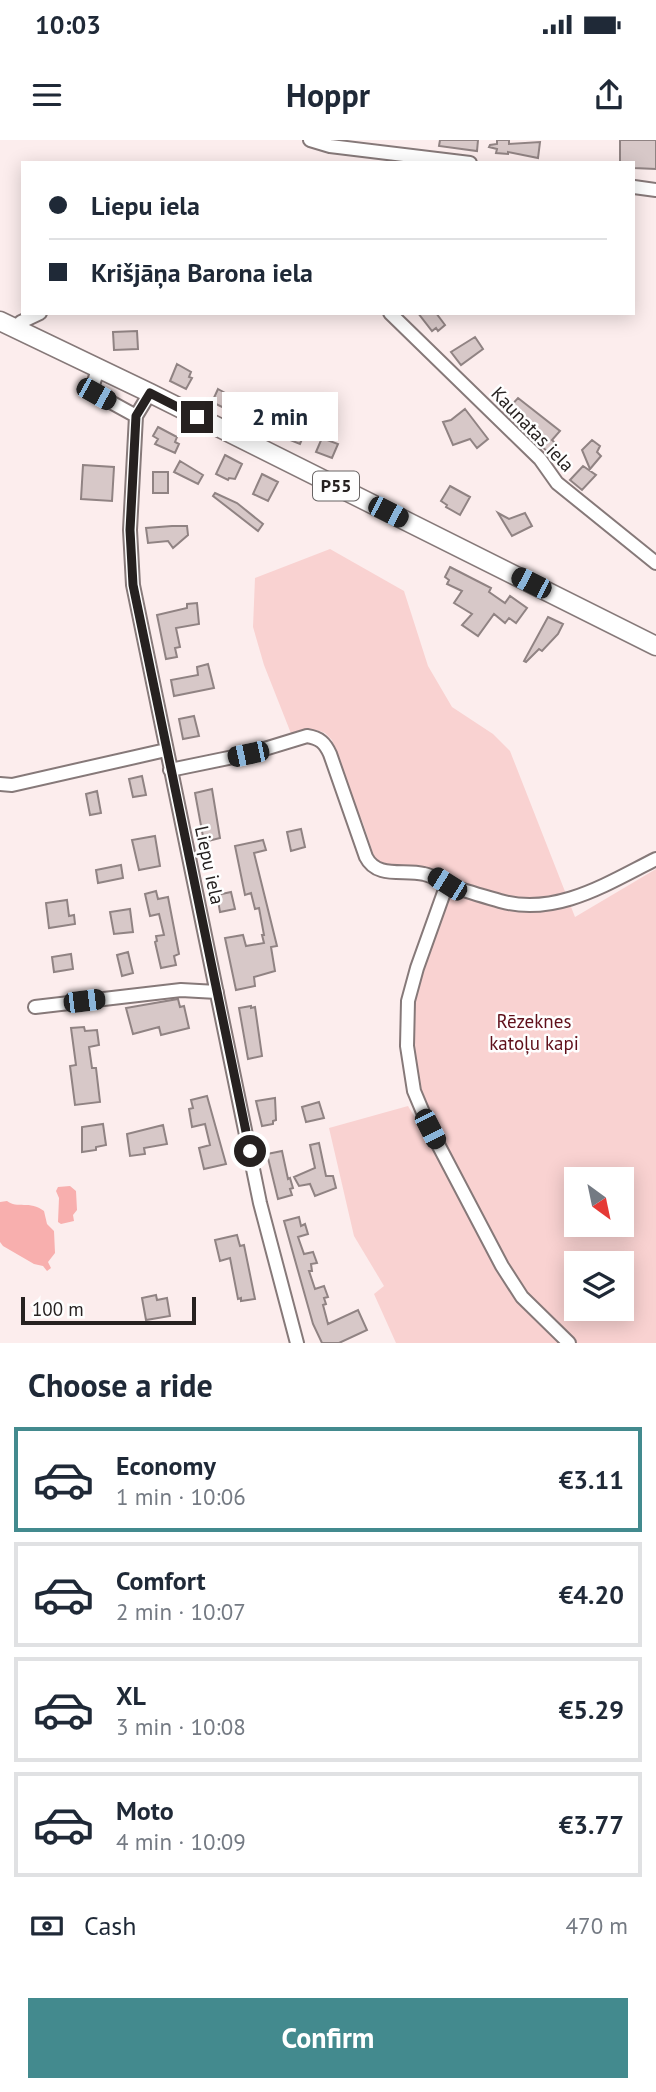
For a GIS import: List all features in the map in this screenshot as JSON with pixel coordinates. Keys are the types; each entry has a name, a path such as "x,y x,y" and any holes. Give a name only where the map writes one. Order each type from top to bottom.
{"main road":[{"name":"P55","path":"8,325 656,646"}],"street":[{"path":"310,140 331,146 447,161"},
{"path":"635,187 656,190"},
{"path":"8,325 36,315"},
{"name":"Kaunatas iela","path":"392,315 540,459 557,482 656,562"},
{"path":"98,369 93,384 96,394 136,416"},
{"name":"Liepu iela","path":"150,393 136,416 130,530 133,585 260,1203 297,1343"},
{"path":"170,771 248,754 307,736 314,737 326,745 330,754 369,863 381,871 434,876 447,884 502,902 526,905 555,903 580,897 656,859"},
{"path":"0,784 12,785 166,750"},
{"path":"447,884 408,1001 407,1046 414,1091 436,1140 515,1287 537,1315 569,1343"},
{"path":"35,1007 181,990 217,992"}],"green space":[{"name":"Rēzeknes katoļu kapi","path":"330,549 404,591 428,666 452,707 493,734 510,751 575,917 656,869 656,1343 575,1343 542,1315 512,1269 463,1179 417,1085 412,994 442,905 441,874 376,862 363,823 343,779 332,740 317,730 292,736 264,665 253,627 255,578"},
{"path":"408,1106 451,1176 520,1305 560,1343 396,1343 374,1294 384,1286 354,1236 329,1128"}],"shaded area":[{"path":"70,1186 76,1191 77,1210 73,1215 74,1221 61,1224 58,1222 59,1198 56,1191 58,1187"},
{"path":"0,1202 34,1206 44,1211 47,1224 54,1231 55,1253 48,1262 51,1268 47,1271 43,1266 34,1264 0,1242"}],"building":[{"path":"440,140 478,140 477,151 439,146"},
{"path":"497,140 509,140 509,144 540,142 538,158 508,152 496,153 497,149 489,147 497,144"},
{"path":"620,140 656,140 656,169 635,168 635,161 620,161"},
{"path":"420,315 438,315 445,325 438,331 436,328 432,331"},
{"path":"137,331 138,349 114,350 113,332"},
{"path":"475,337 483,349 461,365 451,352"},
{"path":"177,364 191,372 189,377 192,378 186,389 170,381"},
{"path":"218,389 234,398 228,410 212,402"},
{"path":"518,398 560,431 552,440 555,443 548,452 532,438 536,433 508,409"},
{"path":"253,400 268,407 262,421 248,414"},
{"path":"465,409 488,439 477,448 470,439 453,445 443,422 451,420"},
{"path":"291,422 302,426 300,430 305,432 300,444 285,438"},
{"path":"158,427 177,437 175,442 179,444 175,453 155,444 158,439 153,436"},
{"path":"322,438 338,444 332,458 316,452"},
{"path":"592,440 600,446 597,452 601,456 590,469 582,450"},
{"path":"225,455 242,464 235,479 228,480 216,474"},
{"path":"180,461 203,475 198,484 174,472"},
{"path":"83,465 114,467 112,501 81,499"},
{"path":"583,466 596,475 582,490 570,480"},
{"path":"153,472 168,472 168,493 153,493"},
{"path":"262,474 278,482 268,501 253,494"},
{"path":"450,486 470,497 460,515 441,501"},
{"path":"215,493 237,503 263,524 258,531 213,496"},
{"path":"498,513 509,519 525,513 532,526 512,536"},
{"path":"187,526 188,535 173,548 168,541 148,543 146,528"},
{"path":"450,567 491,588 489,592 505,603 510,596 527,608 516,623 509,618 505,623 494,614 478,636 462,625 472,614 454,603 462,591 447,584 449,580 445,577"},
{"path":"197,603 199,624 176,628 180,647 175,648 177,657 166,659 157,615"},
{"path":"548,617 563,624 558,634 542,651 539,649 524,661"},
{"path":"208,664 214,688 174,696 171,680 198,675 197,667"},
{"path":"194,716 199,736 183,739 179,719"},
{"path":"142,776 146,795 133,797 129,779"},
{"path":"212,789 220,838 204,842 195,793"},
{"path":"97,791 101,813 90,815 86,794"},
{"path":"301,829 305,847 291,851 287,832"},
{"path":"155,836 160,866 139,870 132,840"},
{"path":"263,840 266,850 254,853 277,946 271,947 275,971 254,977 255,986 236,990 225,938 243,935 246,946 264,943 264,935 259,908 255,909 251,893 245,895 235,846"},
{"path":"121,865 123,878 98,883 96,870"},
{"path":"156,891 158,899 168,897 179,954 174,956 176,965 161,968 155,942 156,936 164,935 159,914 150,916 145,894"},
{"path":"231,892 235,909 220,912 217,895"},
{"path":"67,900 69,916 74,915 75,924 49,928 46,903"},
{"path":"130,909 133,932 114,934 110,912"},
{"path":"128,952 133,973 122,976 117,955"},
{"path":"71,954 73,969 54,972 52,957"},
{"path":"178,999 180,1007 184,1006 189,1028 161,1035 159,1027 133,1034 126,1008"},
{"path":"255,1007 262,1056 248,1059 239,1008"},
{"path":"84,1027 85,1031 97,1030 99,1045 89,1047 92,1068 96,1068 100,1102 75,1105 70,1066 76,1065 71,1028"},
{"path":"207,1096 226,1164 204,1169 199,1148 210,1145 205,1124 192,1127 189,1109 193,1108 191,1100"},
{"path":"275,1098 276,1120 273,1124 262,1126 256,1101"},
{"path":"319,1102 324,1118 306,1122 302,1107"},
{"path":"103,1124 106,1145 82,1152 82,1127"},
{"path":"163,1125 167,1144 144,1148 145,1154 130,1156 127,1134"},
{"path":"319,1143 326,1176 333,1176 336,1188 315,1196 310,1184 299,1186 294,1177 315,1168 310,1145"},
{"path":"282,1151 288,1179 290,1178 293,1188 290,1189 292,1195 278,1199 267,1154"},
{"path":"299,1217 301,1226 305,1224 308,1234 298,1237 304,1254 313,1252 317,1263 311,1264 312,1271 309,1271 315,1289 324,1286 328,1297 324,1298 326,1304 323,1305 328,1324 358,1310 367,1330 339,1343 322,1343 313,1324 284,1221"},
{"path":"237,1235 240,1246 244,1245 255,1299 238,1299 230,1258 220,1261 215,1240"},
{"path":"156,1295 157,1300 167,1298 170,1316 146,1320 142,1298"}],"route":[{"path":"197,417 150,393 136,416 130,530 133,585 250,1151"}]}
